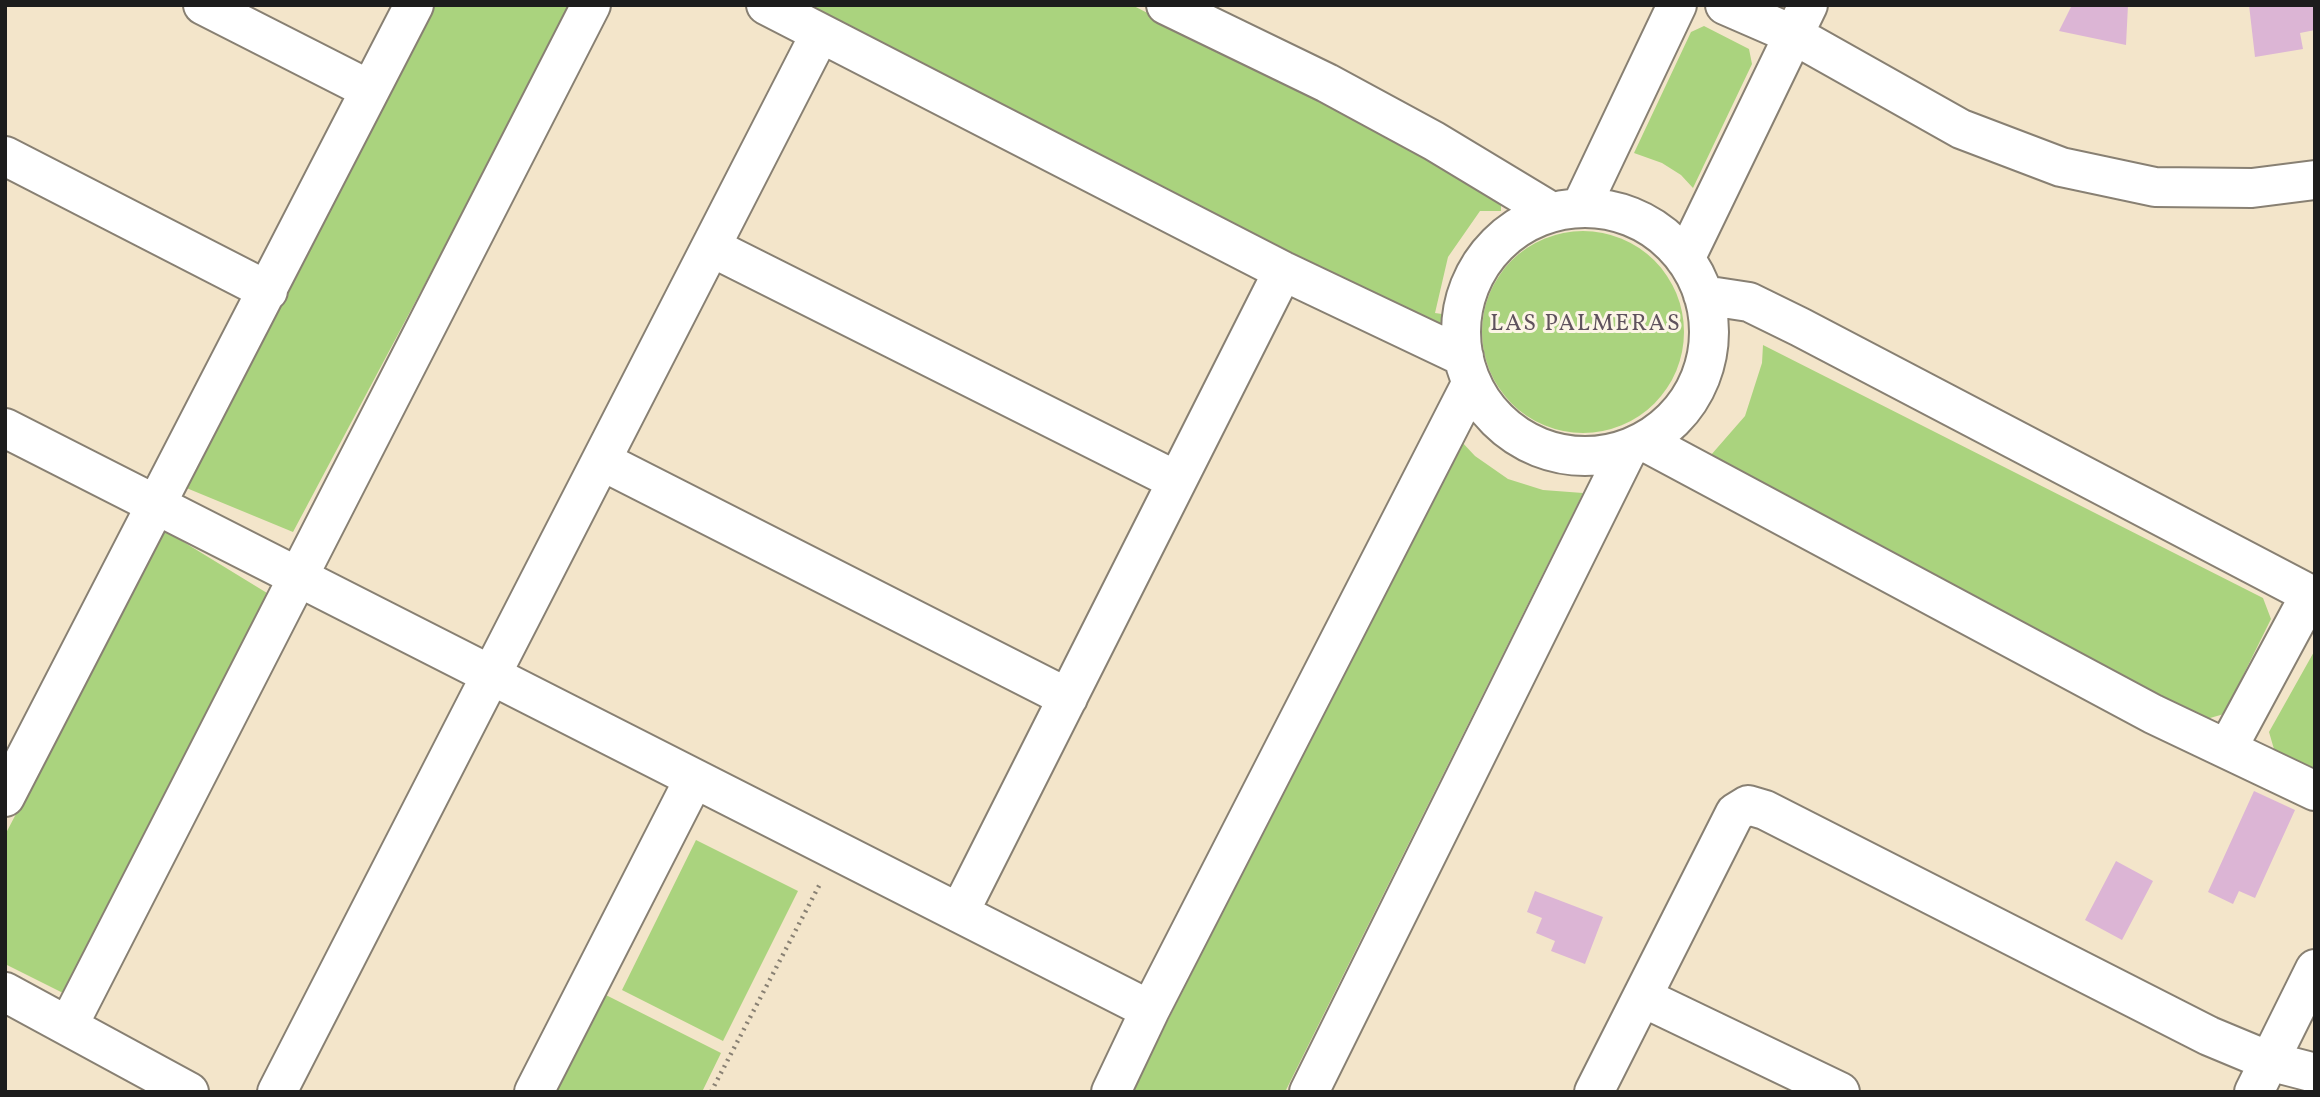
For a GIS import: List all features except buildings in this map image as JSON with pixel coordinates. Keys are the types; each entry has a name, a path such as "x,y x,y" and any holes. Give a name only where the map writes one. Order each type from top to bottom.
{"street":[{"path":"203,5 370,90"},
{"path":"5,797 414,5"},
{"path":"68,1026 591,5"},
{"path":"766,5 1283,271 1468,370"},
{"path":"1166,5 1327,83 1565,209"},
{"path":"1565,209 1678,5"},
{"path":"1725,5 1801,20 1961,129 2062,167 2155,187 2252,188 2315,180"},
{"path":"1685,259 1801,20"},
{"path":"277,1092 820,34"},
{"path":"5,156 268,291"},
{"path":"1592,206 1633,215 1669,238 1685,259 1695,272 1708,310 1708,349 1697,387 1674,420 1638,447 1604,456 1564,455 1527,443 1495,418 1468,370 1461,342 1465,300 1482,261 1512,230 1565,209 1592,206"},
{"path":"711,247 1177,481"},
{"path":"959,913 1283,271"},
{"path":"1703,295 1749,302 1800,327 2312,596 2227,749"},
{"path":"1111,1092 1468,370"},
{"path":"5,428 1150,1010"},
{"path":"1638,447 2153,713 2315,791"},
{"path":"1309,1092 1638,447"},
{"path":"602,461 1068,698"},
{"path":"534,1092 694,779"},
{"path":"1594,1092 1735,813 1748,805 1765,810 2209,1036 2262,1076 2315,1073"},
{"path":"2262,1076 2315,969"},
{"path":"5,992 190,1092"},
{"path":"1642,997 1840,1092"}],"path":[{"path":"711,1092 836,851"}],"green space":[{"path":"434,5 573,5 293,532 184,487"},
{"path":"800,5 1132,5 1501,196 1501,211 1480,211 1448,257 1435,313 1449,315 1435,327"},
{"path":"1704,26 1749,49 1752,64 1693,188 1681,175 1662,163 1634,153 1691,32"},
{"path":"1583,231 1622,239 1639,248 1654,261 1667,276 1676,293 1684,332 1676,371 1667,388 1654,403 1639,416 1622,425 1583,433 1544,425 1527,416 1512,403 1499,388 1490,371 1482,332 1490,293 1499,276 1512,261 1527,248 1544,239"},
{"path":"1763,345 2263,598 2271,619 2224,714 2203,720 1704,463 1745,416 1762,363"},
{"path":"1460,440 1475,456 1508,479 1543,490 1583,493 1285,1092 1132,1092"},
{"path":"164,530 267,593 65,994 5,964 5,835"},
{"path":"2315,650 2315,772 2276,756 2269,732"},
{"path":"696,840 798,891 723,1041 622,990"},
{"path":"596,990 721,1053 702,1092 545,1092"}],"district":[{"name":"LAS PALMERAS","path":"1586,326"}]}
